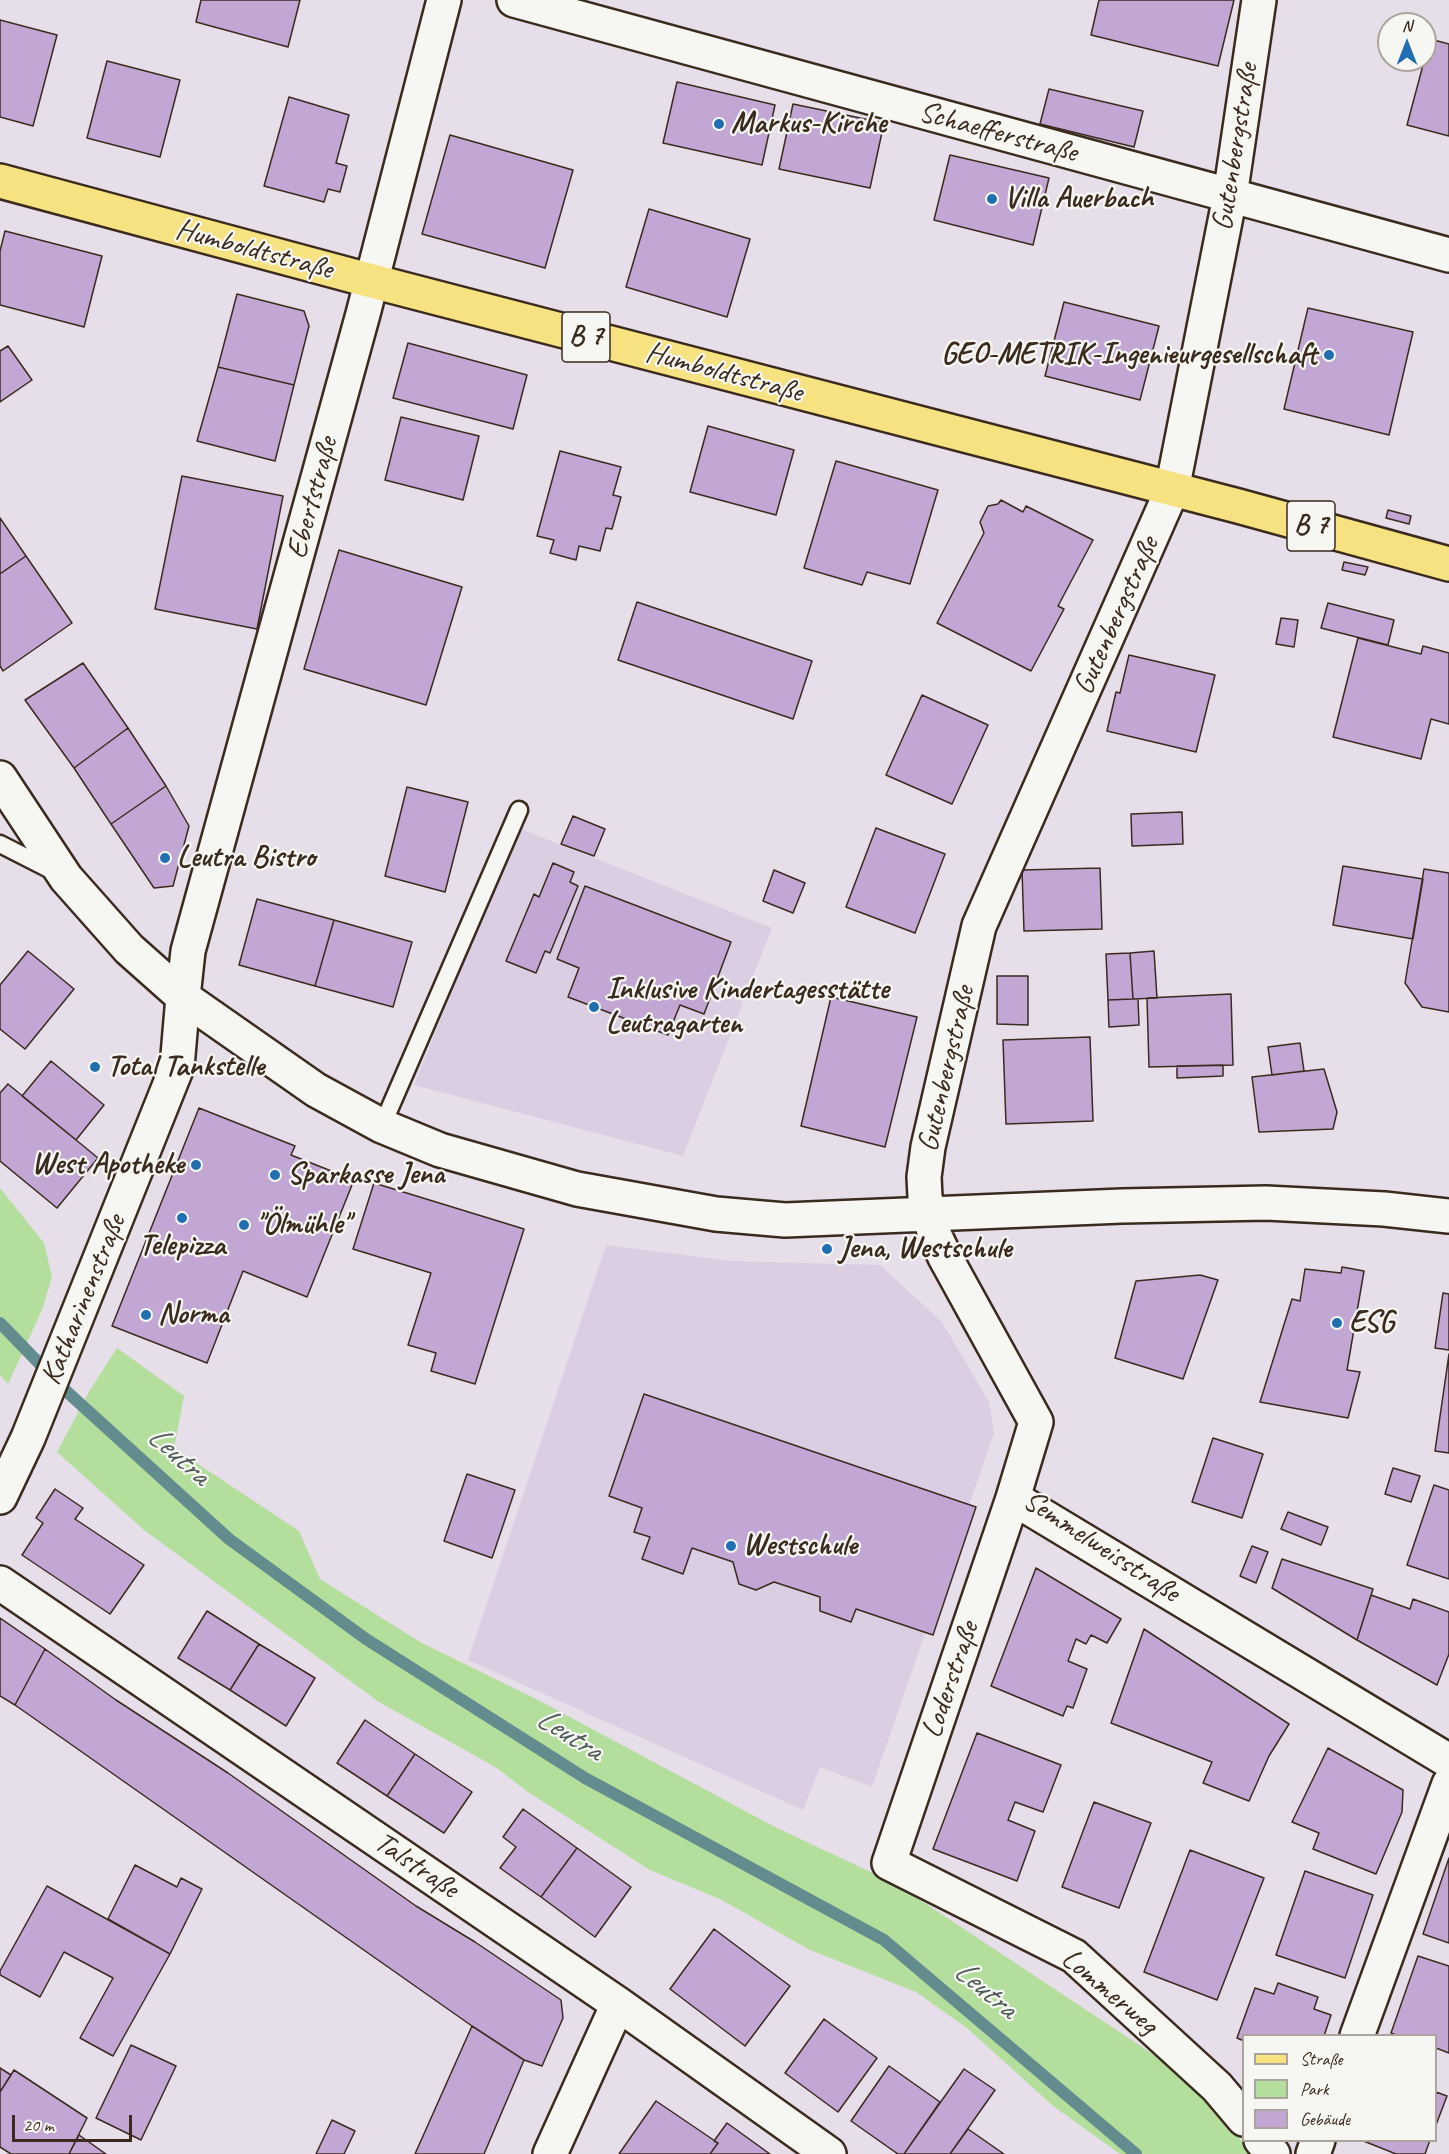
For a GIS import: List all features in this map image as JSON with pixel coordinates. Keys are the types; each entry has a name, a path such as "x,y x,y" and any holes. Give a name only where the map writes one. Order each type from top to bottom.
{"main road":[{"name":"Humboldtstraße","path":"0,181 1449,564"}],"street":[{"name":"Ebertstraße","path":"183,997 189,951 372,281 444,0"},
{"name":"Schaefferstraße","path":"514,0 1449,255"},
{"name":"Gutenbergstraße","path":"929,1215 924,1197 928,1147 979,926 1172,490 1230,196 1259,0"},
{"path":"0,778 66,878 129,949 183,997 316,1090 382,1126 440,1150 557,1184 716,1214 785,1220 1122,1206 1266,1203 1384,1209 1449,1216"},
{"name":"Katharinenstraße","path":"0,1497 28,1438 177,1067 183,997"},
{"name":"Semmelweisstraße","path":"929,1215 945,1257 1036,1422 1013,1498 1449,1761"},
{"name":"Loderstraße","path":"889,1863 1013,1498"},
{"name":"Talstraße","path":"0,1583 618,2004 829,2154"},
{"path":"1358,2034 1449,1784"},
{"name":"Lommerweg","path":"889,1863 1074,1956 1217,2087 1242,2117"},
{"path":"550,2154 618,2004"},
{"path":"1263,2142 1273,2154"}],"lane":[{"path":"382,1126 519,810"},
{"path":"0,844 66,878"}],"shaded area":[{"name":"Inklusive Kindertagesstätte Leutragarten","path":"518,828 772,928 683,1156 414,1085"},
{"name":"Westschule","path":"606,1245 732,1261 880,1265 942,1322 989,1402 994,1433 872,1787 820,1767 803,1810 468,1660"}],"green space":[{"path":"0,1188 44,1243 52,1277 42,1310 8,1384 0,1375"},
{"path":"117,1348 184,1396 174,1448 299,1531 320,1579 420,1642 538,1700 775,1827 896,1884 1192,2080 1252,2154 1120,2154 1052,2105 967,2028 916,1992 808,1949 722,1900 650,1870 528,1792 497,1768 379,1702 144,1530 57,1452 90,1390"}],"building":[{"path":"201,0 300,0 288,47 196,22"},
{"path":"1099,0 1234,0 1218,66 1091,35"},
{"path":"0,20 57,35 33,126 0,117"},
{"path":"1437,41 1449,44 1449,136 1407,125 1421,72 1437,72"},
{"path":"107,61 180,80 160,157 87,138"},
{"name":"Markus-Kirche","path":"677,82 775,105 762,165 663,143"},
{"path":"1049,89 1143,111 1134,147 1040,124"},
{"path":"289,97 349,115 336,163 347,166 340,192 328,189 324,202 264,186"},
{"path":"793,104 884,123 870,188 779,169"},
{"path":"450,135 573,170 545,268 422,234"},
{"name":"Villa Auerbach","path":"950,155 1049,178 1033,245 934,220"},
{"path":"649,209 750,239 727,317 626,287"},
{"path":"5,231 102,256 84,327 0,305 0,251"},
{"path":"237,294 304,311 309,326 294,385 218,367"},
{"path":"1064,302 1159,326 1140,400 1045,376"},
{"path":"1308,308 1413,332 1389,435 1284,409"},
{"path":"408,343 527,375 513,429 393,398"},
{"path":"8,346 32,380 0,402 0,351"},
{"path":"218,367 294,385 275,461 197,441"},
{"path":"401,417 479,436 463,500 385,480"},
{"path":"708,426 794,450 776,515 690,492"},
{"path":"560,451 621,467 613,495 621,497 612,529 606,528 600,551 579,546 576,560 550,553 554,540 537,536"},
{"path":"836,461 938,490 910,584 867,572 862,585 804,568"},
{"path":"182,476 283,496 257,629 155,609"},
{"path":"1001,500 1023,512 1026,506 1093,540 1058,606 1064,609 1031,671 937,623 984,533 980,522 988,506 998,504"},
{"path":"1388,510 1411,516 1409,524 1386,518"},
{"path":"0,518 26,556 0,574"},
{"path":"339,550 462,587 426,705 304,669"},
{"path":"26,556 72,623 3,671 0,666 0,574"},
{"path":"1344,562 1368,567 1365,575 1342,570"},
{"path":"637,602 812,661 793,719 618,660"},
{"path":"1328,603 1394,620 1388,645 1321,628"},
{"path":"1281,618 1298,620 1294,647 1276,644"},
{"path":"1358,638 1421,654 1423,646 1449,653 1449,724 1431,719 1421,759 1333,737"},
{"path":"1129,655 1215,675 1196,752 1107,731 1116,692 1120,693"},
{"path":"83,663 128,728 74,768 25,700"},
{"path":"922,695 988,725 952,804 886,775"},
{"path":"128,728 166,786 111,824 74,768"},
{"path":"166,786 189,826 173,886 154,888 111,824"},
{"path":"407,787 468,802 445,892 385,876"},
{"path":"1182,812 1183,844 1132,846 1131,814"},
{"path":"573,816 605,829 594,856 561,844"},
{"path":"876,828 945,854 915,933 846,907"},
{"path":"553,863 574,872 570,882 578,886 550,953 545,951 536,973 506,961 534,894 539,897"},
{"path":"1343,866 1423,879 1413,939 1333,925"},
{"path":"1100,868 1102,929 1024,931 1022,870"},
{"path":"1424,869 1449,873 1449,1012 1422,1007 1405,983"},
{"path":"774,870 805,883 793,913 763,901"},
{"path":"585,886 731,942 704,1014 680,1005 668,1035 568,997 579,968 557,959"},
{"path":"257,899 334,920 315,986 239,965"},
{"path":"334,920 412,942 393,1007 315,986"},
{"path":"28,951 74,989 25,1049 0,1029 0,985"},
{"path":"1154,951 1157,998 1133,999 1130,953"},
{"path":"1130,953 1133,999 1108,1000 1106,954"},
{"path":"997,976 1028,976 1028,1025 997,1024"},
{"path":"1231,994 1233,1065 1149,1067 1147,998"},
{"path":"831,997 917,1017 885,1147 801,1126"},
{"path":"1138,999 1139,1025 1109,1027 1108,1000"},
{"path":"1090,1037 1093,1121 1006,1124 1003,1040"},
{"path":"1300,1043 1304,1071 1272,1075 1268,1047"},
{"path":"51,1061 104,1105 76,1140 22,1096"},
{"path":"1223,1065 1223,1076 1177,1078 1177,1066"},
{"path":"1324,1069 1337,1112 1333,1129 1259,1132 1252,1077"},
{"path":"8,1084 98,1158 57,1208 0,1161 0,1093"},
{"name":"\"Ölmühle\"","path":"199,1108 295,1146 291,1155 354,1180 307,1297 243,1271 207,1363 112,1326"},
{"path":"374,1183 524,1229 475,1384 431,1371 436,1353 408,1345 431,1273 353,1249"},
{"path":"1342,1267 1364,1271 1347,1370 1360,1372 1348,1418 1260,1402 1292,1299 1300,1301 1305,1269 1341,1273"},
{"path":"1200,1275 1218,1280 1183,1379 1115,1358 1136,1281"},
{"path":"1443,1293 1449,1294 1449,1350 1435,1348"},
{"path":"1449,1354 1449,1453 1435,1451"},
{"path":"644,1394 976,1507 933,1635 856,1609 851,1622 820,1611 820,1597 774,1582 756,1590 739,1584 733,1562 692,1548 683,1574 642,1559 650,1537 634,1532 642,1508 609,1496"},
{"path":"1213,1438 1263,1454 1242,1518 1192,1502"},
{"path":"1393,1468 1420,1476 1411,1502 1385,1494"},
{"path":"467,1474 515,1490 492,1558 444,1541"},
{"path":"1434,1485 1449,1490 1449,1579 1407,1565"},
{"path":"55,1489 83,1508 75,1519 144,1565 110,1614 22,1555 43,1523 36,1518"},
{"path":"1288,1512 1328,1527 1321,1545 1281,1529"},
{"path":"1252,1546 1268,1552 1256,1583 1240,1576"},
{"path":"1282,1559 1373,1589 1357,1640 1272,1588"},
{"path":"1036,1568 1121,1619 1107,1643 1091,1635 1086,1644 1076,1639 1068,1661 1087,1669 1073,1708 1067,1706 1063,1716 991,1686"},
{"path":"1371,1595 1410,1609 1413,1599 1449,1612 1449,1654 1437,1685 1357,1640"},
{"path":"207,1611 259,1644 230,1690 178,1658"},
{"path":"0,1618 45,1649 15,1705 0,1696"},
{"path":"1144,1629 1289,1724 1269,1756 1249,1801 1203,1783 1212,1762 1111,1723"},
{"path":"259,1644 315,1678 286,1726 230,1690"},
{"path":"45,1649 116,1700 228,1773 416,1906 475,1942 561,2000 563,2018 542,2066 524,2060 472,2026 15,1705"},
{"path":"365,1720 415,1754 387,1796 337,1763"},
{"path":"977,1733 1061,1765 1043,1812 1015,1802 1008,1820 1035,1831 1017,1881 933,1849"},
{"path":"1328,1748 1403,1790 1402,1812 1376,1874 1313,1849 1319,1833 1292,1822"},
{"path":"415,1754 472,1792 444,1833 387,1796"},
{"path":"1094,1802 1151,1823 1119,1908 1062,1887"},
{"path":"523,1809 577,1848 541,1897 500,1868 516,1847 503,1837"},
{"path":"577,1848 631,1887 595,1937 541,1897"},
{"path":"1190,1850 1264,1878 1217,2000 1144,1972"},
{"path":"1449,1858 1449,1943 1423,1934"},
{"path":"135,1865 177,1887 181,1878 202,1889 170,1954 108,1919"},
{"path":"1305,1871 1373,1895 1345,1978 1276,1955"},
{"path":"47,1886 170,1954 113,2056 80,2038 113,1978 64,1952 40,1997 0,1975 0,1971"},
{"path":"714,1929 790,1986 745,2046 670,1989"},
{"path":"1418,1956 1449,1966 1449,2053 1437,2048 1437,2034 1391,2033"},
{"path":"1278,1983 1318,1997 1314,2009 1331,2015 1325,2034 1242,2034 1242,2040 1237,2038 1255,1988 1274,1994"},
{"path":"824,2019 877,2058 838,2112 785,2073"},
{"path":"472,2026 524,2060 484,2154 415,2154"},
{"path":"131,2045 176,2066 141,2140 96,2118"},
{"path":"889,2066 940,2102 904,2154 898,2154 851,2121"},
{"path":"0,2068 11,2075 0,2092"},
{"path":"964,2069 995,2090 950,2154 904,2154"},
{"path":"14,2070 87,2118 69,2154 11,2154 0,2147 0,2092"},
{"path":"1437,2092 1447,2096 1437,2122"},
{"path":"656,2101 718,2143 710,2154 619,2154"},
{"path":"332,2120 355,2131 344,2154 316,2154"},
{"path":"727,2123 770,2154 710,2154 718,2143 714,2141"},
{"path":"968,2129 1004,2154 950,2154"},
{"path":"79,2135 106,2154 69,2154"},
{"path":"1366,2142 1429,2142 1425,2154 1396,2154"}],"waterway":[{"name":"Leutra","path":"0,1323 65,1390 229,1539 366,1639 585,1778 884,1940 1136,2154"}],"place":[{"name":"Markus-Kirche","path":"719,124"},
{"name":"Villa Auerbach","path":"992,199"},
{"name":"GEO-METRIK-Ingenieurgesellschaft","path":"1329,355"},
{"name":"Leutra Bistro","path":"165,858"},
{"name":"Inklusive Kindertagesstätte Leutragarten","path":"594,1007"},
{"name":"Total Tankstelle","path":"95,1067"},
{"name":"West Apotheke","path":"196,1165"},
{"name":"Sparkasse Jena","path":"275,1175"},
{"name":"Telepizza","path":"182,1218"},
{"name":"\"Ölmühle\"","path":"244,1225"},
{"name":"Jena, Westschule","path":"827,1249"},
{"name":"Norma","path":"146,1315"},
{"name":"ESG","path":"1337,1323"},
{"name":"Westschule","path":"731,1546"}]}
